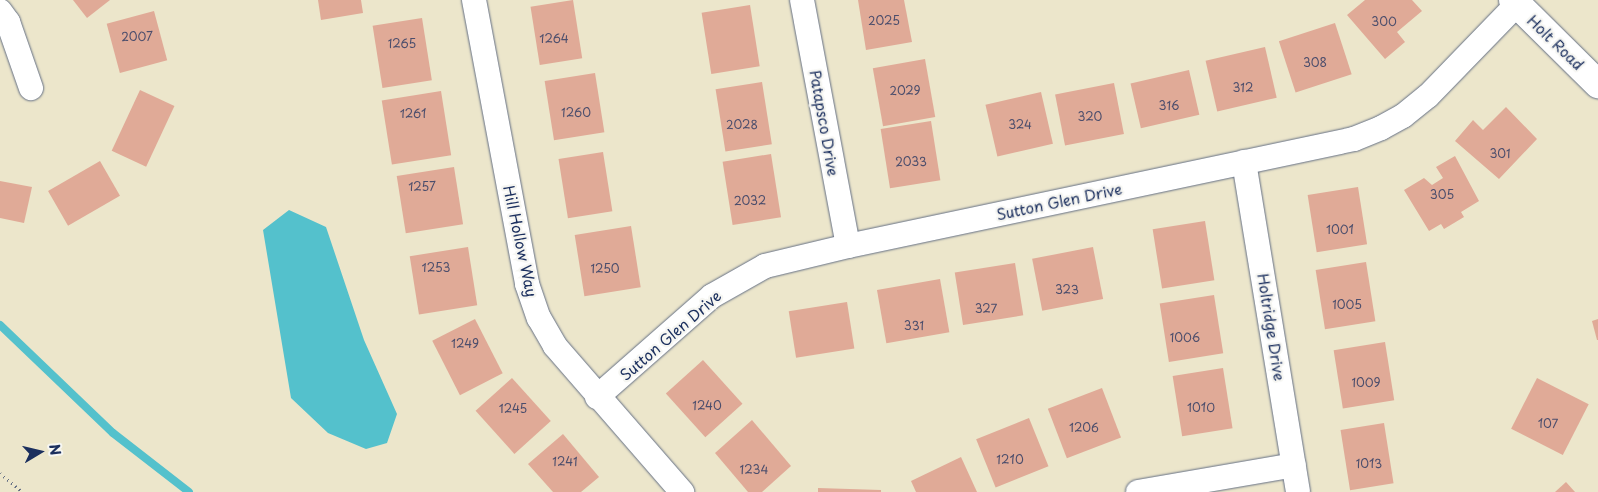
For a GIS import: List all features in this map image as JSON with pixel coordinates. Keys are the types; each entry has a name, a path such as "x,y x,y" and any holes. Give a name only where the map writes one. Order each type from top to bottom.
{"street":[{"name":"Hill Hollow Way","path":"474,0 527,284 539,318 555,346 597,397 682,492"},
{"name":"Patapsco Drive","path":"802,0 848,246"},
{"name":"Sutton Glen Drive","path":"597,397 712,296 739,278 773,264 848,246 1354,139 1403,116 1428,96 1515,2"},
{"name":"Holt Road","path":"1515,2 1598,84"},
{"path":"0,11 8,22 31,88"},
{"name":"Holtridge Drive","path":"1244,162 1298,492"},
{"path":"1138,492 1294,465"}],"path":[{"path":"0,473 23,492"}],"water":[{"path":"289,210 326,227 364,340 397,414 387,443 366,449 328,433 291,398 263,230"}],"building":[{"path":"73,0 110,0 87,18"},
{"path":"318,0 361,0 363,13 321,20"},
{"path":"573,0 582,58 540,65 531,7"},
{"path":"858,0 904,0 912,42 866,50"},
{"path":"1365,0 1412,0 1422,11 1397,32 1405,42 1385,59 1347,15"},
{"path":"750,5 760,66 711,74 702,13"},
{"path":"154,11 167,60 120,73 107,24"},
{"path":"422,18 432,80 382,88 373,26"},
{"path":"1335,23 1352,74 1296,93 1279,41"},
{"path":"1265,47 1277,98 1217,111 1206,61"},
{"path":"925,59 935,117 883,126 873,68"},
{"path":"1189,70 1199,115 1141,128 1131,83"},
{"path":"595,73 604,132 554,140 545,81"},
{"path":"762,82 772,144 725,152 716,89"},
{"path":"1114,83 1124,134 1065,145 1055,94"},
{"path":"140,90 174,106 146,167 112,151"},
{"path":"441,91 451,155 392,165 382,100"},
{"path":"1041,92 1053,144 997,156 985,105"},
{"path":"1506,107 1537,139 1499,179 1455,141 1473,120 1483,130"},
{"path":"931,121 940,180 890,188 881,129"},
{"path":"603,152 612,211 568,218 559,159"},
{"path":"771,154 781,217 733,225 723,162"},
{"path":"1455,156 1479,201 1461,212 1464,217 1444,229 1441,224 1429,231 1404,190 1424,178 1432,185 1443,178 1436,167"},
{"path":"100,161 120,196 68,226 48,191"},
{"path":"454,167 463,224 406,233 397,176"},
{"path":"0,181 32,187 24,223 0,218"},
{"path":"1358,187 1367,244 1317,252 1308,195"},
{"path":"1205,221 1214,280 1162,289 1153,229"},
{"path":"631,226 641,287 584,296 575,235"},
{"path":"468,247 477,305 419,315 410,256"},
{"path":"1093,247 1103,299 1042,311 1032,259"},
{"path":"1366,262 1375,321 1325,329 1316,270"},
{"path":"1015,263 1023,315 963,325 955,273"},
{"path":"940,279 949,332 886,343 877,290"},
{"path":"1214,295 1223,353 1169,362 1160,304"},
{"path":"847,302 854,348 796,358 789,311"},
{"path":"475,319 503,373 460,395 432,341"},
{"path":"1598,319 1598,340 1597,340 1592,321"},
{"path":"1385,342 1394,400 1343,408 1334,350"},
{"path":"703,360 742,404 705,437 666,393"},
{"path":"1223,368 1233,428 1182,436 1173,376"},
{"path":"512,378 551,421 514,454 476,411"},
{"path":"1537,378 1589,404 1563,455 1511,429"},
{"path":"1102,388 1121,437 1067,458 1048,409"},
{"path":"1029,418 1048,466 996,488 976,439"},
{"path":"752,420 791,466 762,492 748,492 715,453"},
{"path":"1384,423 1394,483 1350,490 1341,430"},
{"path":"563,434 599,477 581,492 553,492 528,464"},
{"path":"961,457 977,492 916,492 911,481"},
{"path":"1566,482 1575,492 1555,492"},
{"path":"818,488 881,490 881,492 818,492"}],"waterway":[{"path":"0,325 113,433 189,492"}]}
